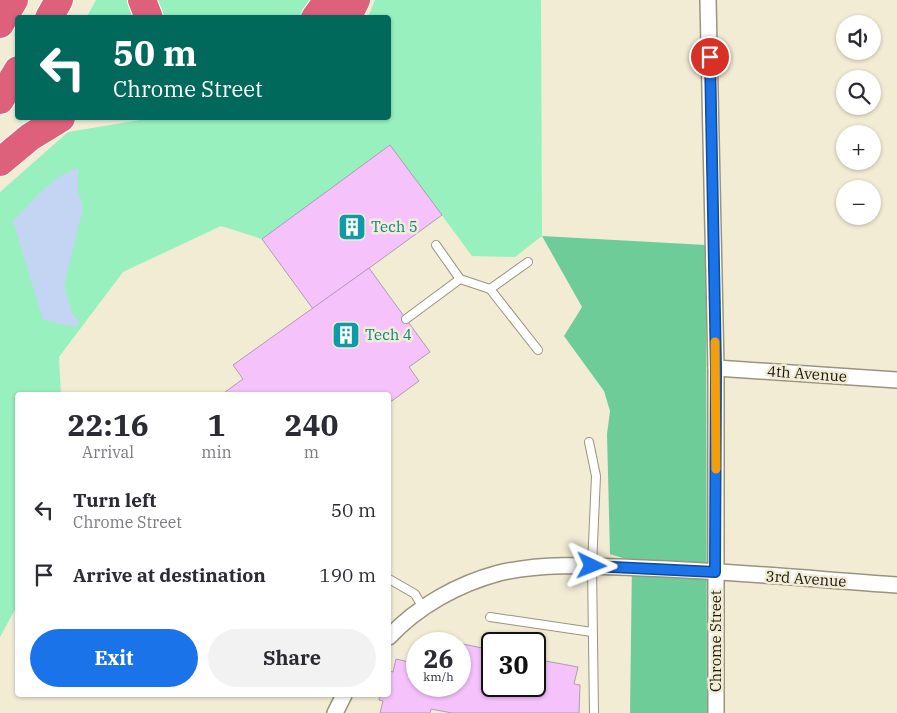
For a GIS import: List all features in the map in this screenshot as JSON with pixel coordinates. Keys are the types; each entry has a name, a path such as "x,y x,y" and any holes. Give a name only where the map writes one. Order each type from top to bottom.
{"highway":[{"path":"0,24 14,0"},
{"path":"51,15 59,0"},
{"path":"142,0 148,15"},
{"path":"318,15 328,0"},
{"path":"348,15 356,0"},
{"path":"0,100 15,75"},
{"path":"0,162 30,137 58,120"}],"street":[{"name":"Chrome Street","path":"708,0 716,368 716,713"},
{"name":"4th Avenue","path":"716,368 897,380"},
{"name":"3rd Avenue","path":"391,635 423,608 453,590 500,573 542,567 592,566 715,572 897,585"},
{"path":"335,713 343,697"}],"lane":[{"path":"436,245 460,279 490,289 538,350"},
{"path":"490,289 528,262"},
{"path":"406,319 460,279"},
{"path":"589,442 596,476 592,566 594,713"},
{"path":"391,580 414,594 423,608"},
{"path":"490,617 592,632"}],"green space":[{"path":"96,0 132,0 135,15 88,15"},
{"path":"156,0 315,0 311,8 304,15 162,15"},
{"path":"375,0 541,0 542,236 515,257 472,256 390,145 262,239 221,226 123,272 59,357 61,392 15,392 15,610 0,637 0,192 68,132 140,120 391,120 391,15 369,15"},
{"path":"542,236 706,245 707,713 630,713 632,561 610,554 607,434 610,411 604,391 564,336 582,307"}],"water":[{"path":"78,168 78,192 83,207 64,285 72,313 80,322 76,327 43,320 13,221 51,183"}],"building":[{"name":"Tech 5","path":"390,145 442,215 313,309 262,239"},
{"name":"Tech 4","path":"369,268 430,352 409,367 419,381 391,402 391,392 225,392 243,379 233,365"},
{"path":"471,646 481,648 481,697 546,697 546,661 578,667 574,684 580,685 579,713 452,713 431,709 430,713 380,713 383,701 379,700 380,697 391,697 391,672 393,672 396,659 406,661 406,697 471,697"}],"slow traffic":[{"path":"715,342 716,469"}],"place":[{"name":"Tech 5","path":"352,227"},
{"name":"Tech 4","path":"346,335"}],"route":[{"path":"592,566 715,572 716,368 710,57"}]}
